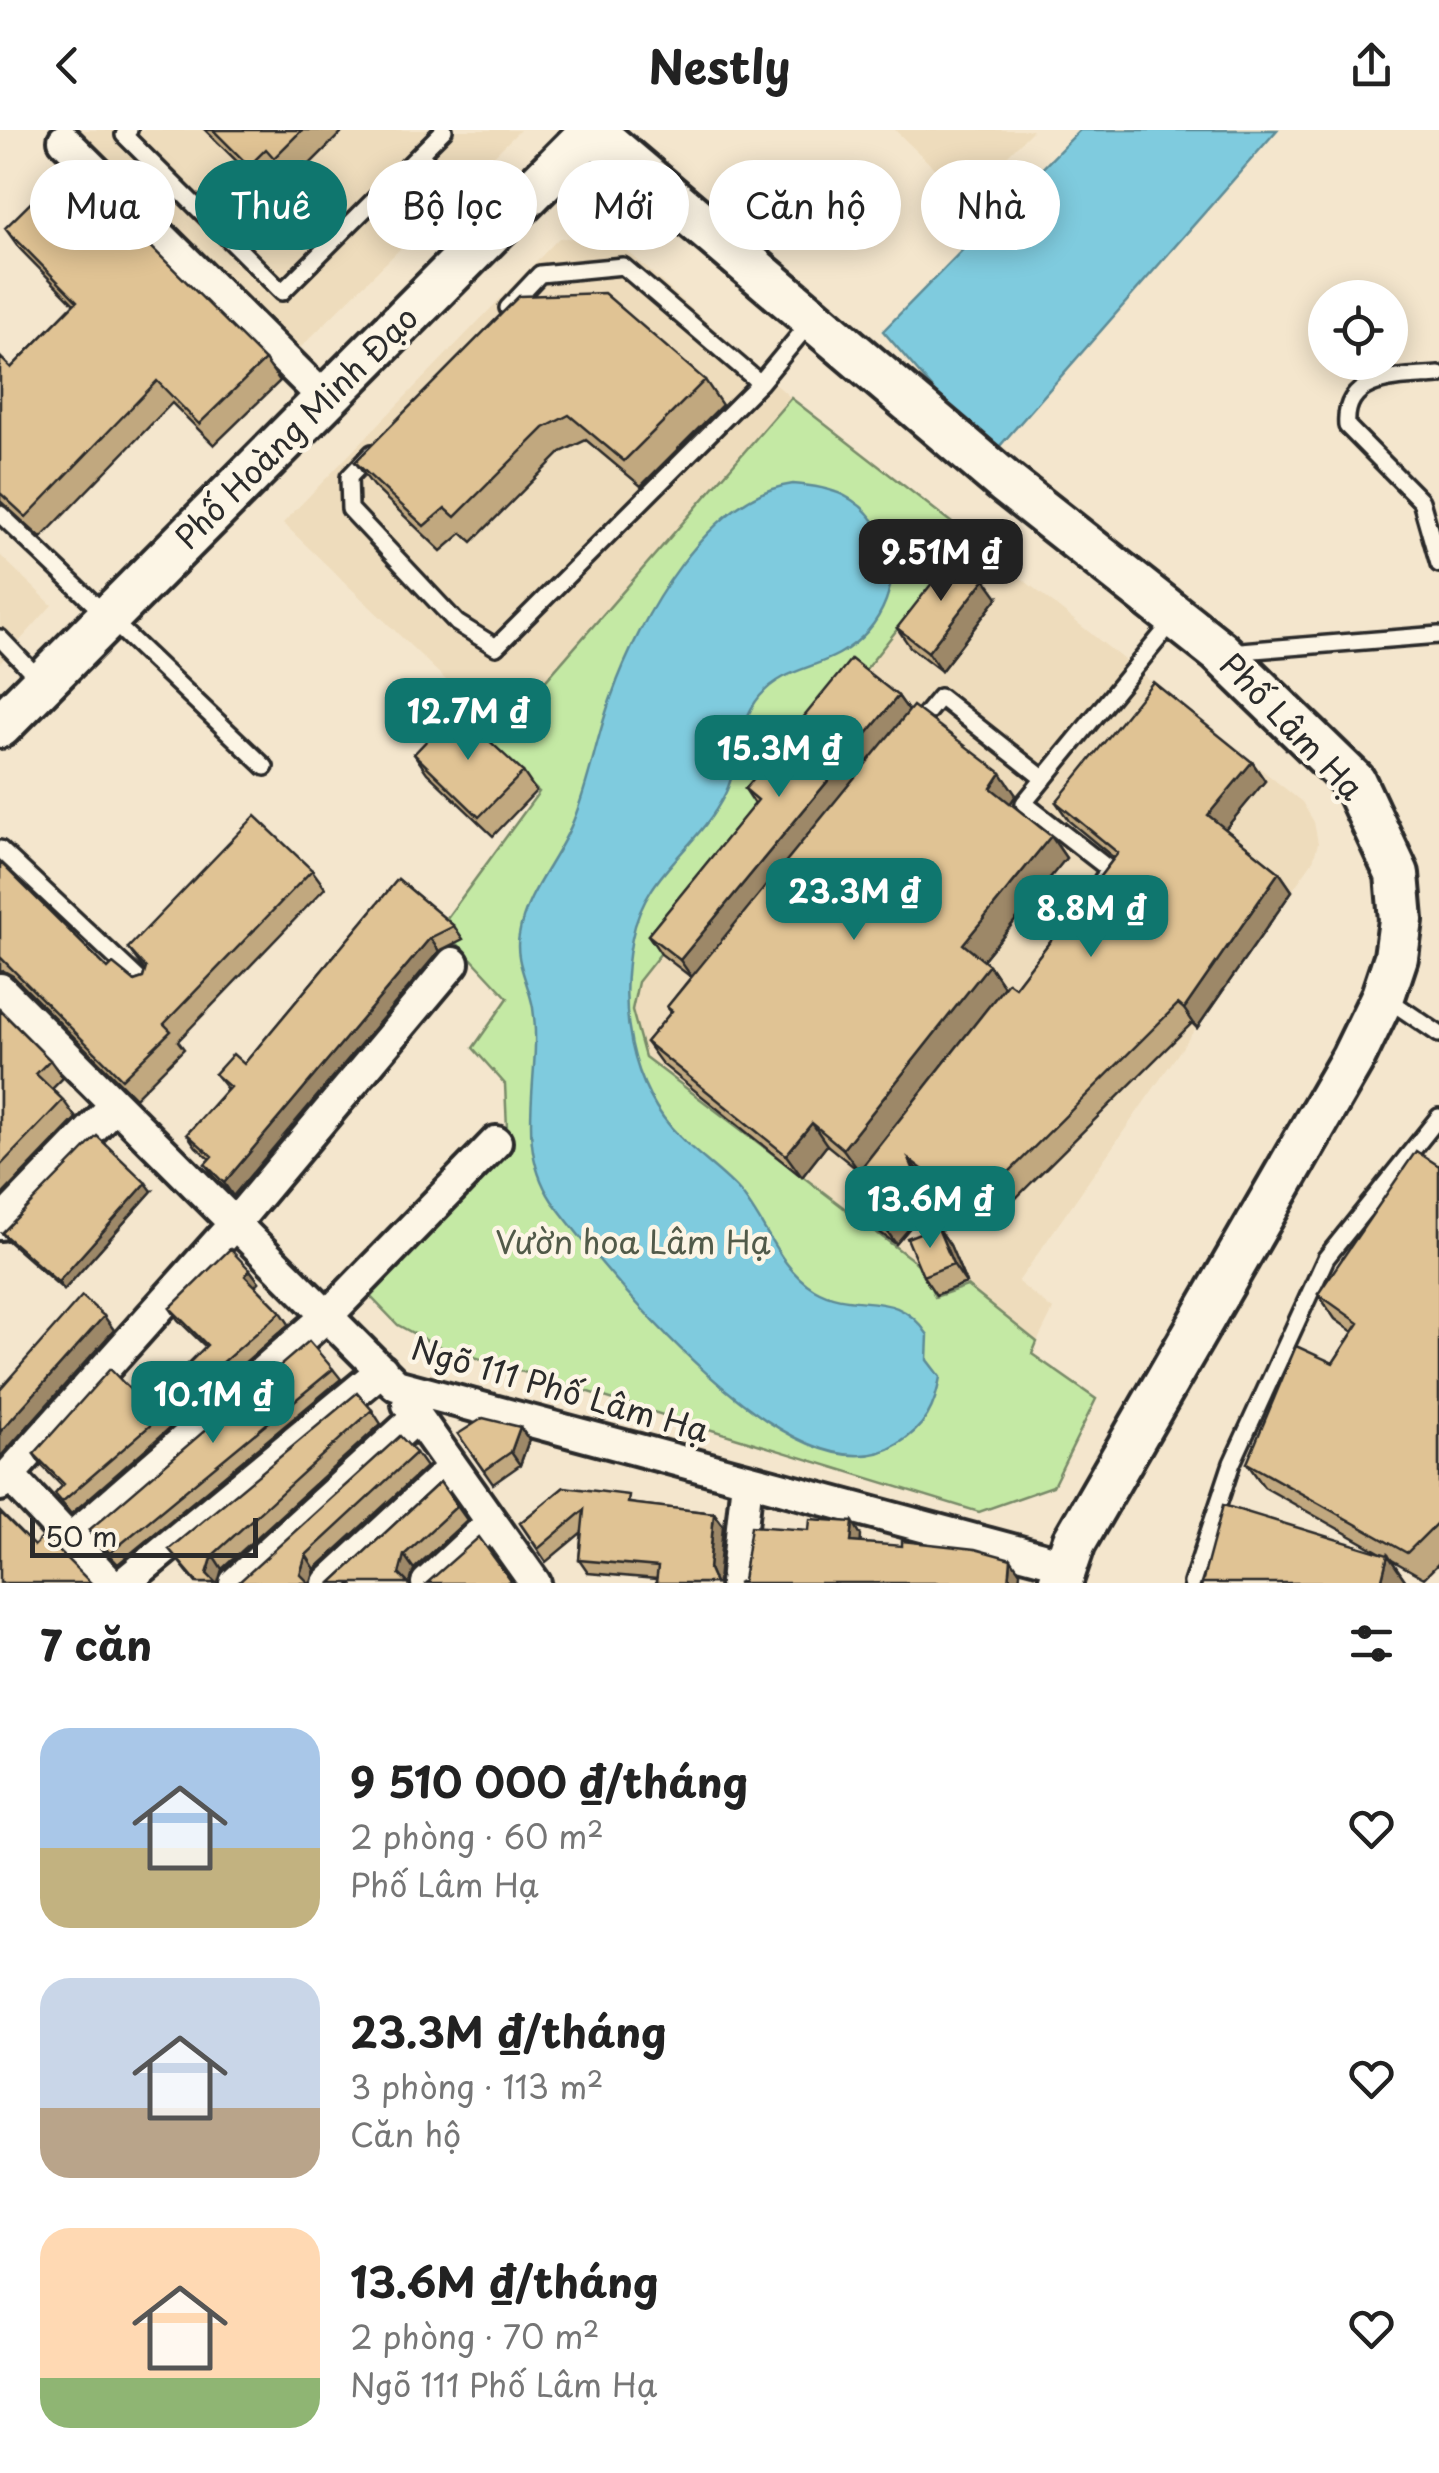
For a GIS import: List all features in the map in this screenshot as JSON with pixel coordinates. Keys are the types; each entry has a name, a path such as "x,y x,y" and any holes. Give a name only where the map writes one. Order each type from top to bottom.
{"street":[{"name":"Phố Hoàng Minh Đạo","path":"537,186 593,130"},
{"name":"Phố Lâm Hạ","path":"593,130 1006,483 1220,652 1354,782 1397,874 1401,920 1396,957 1383,996 1352,1058 1074,1542 1064,1574"},
{"path":"64,140 325,399"},
{"name":"Phố Hoàng Minh Đạo","path":"0,726 473,250"},
{"path":"110,1583 4,1480 235,1222 453,963"},
{"name":"Ngõ 111 Phố Lâm Hạ","path":"0,989 389,1377 1064,1574"},
{"path":"0,1224 114,1106"},
{"path":"69,1540 328,1316 496,1142"},
{"path":"124,1583 389,1377 535,1583"},
{"path":"235,1583 416,1418"},
{"path":"328,1583 452,1468"},
{"path":"736,1583 747,1480"},
{"path":"427,1583 491,1523"}],"lane":[{"path":"129,130 124,135 282,292 444,130"},
{"path":"420,154 426,160"},
{"path":"499,317 540,274 624,266 760,383"},
{"path":"390,434 349,477 350,509 457,623 496,647 760,383 814,317"},
{"path":"1439,375 1382,380 1359,388 1346,407 1348,426 1421,502 1439,564"},
{"path":"0,514 110,614 265,766"},
{"path":"1085,901 1110,870 1024,804 1176,618"},
{"path":"1220,652 1439,635"},
{"path":"0,638 42,683"},
{"path":"902,743 940,698 1044,779"},
{"path":"0,849 148,988"},
{"path":"1383,996 1439,1034"},
{"path":"1192,1583 1232,1464 1326,1258 1439,1117"}],"shaded area":[{"path":"67,130 520,130 490,160 367,160 367,250 399,250 293,355 175,238 175,160 97,160"},
{"path":"895,130 1033,130 1003,160 926,160"},
{"path":"557,240 557,250 626,250 791,398 500,732 283,523"},
{"path":"970,537 1302,802 1314,822 1318,843 1313,861 1018,1282 1053,1310 1037,1342 967,1286 935,1298 922,1267 645,1057 632,1010 638,982 765,822 754,812"},
{"path":"0,555 52,605 0,663"}],"green space":[{"name":"Vườn hoa Lâm Hạ","path":"791,398 970,537 754,811 765,821 638,982 632,1010 645,1057 922,1267 935,1297 967,1286 1037,1342 1032,1354 1096,1399 1053,1486 979,1512 435,1345 398,1325 368,1294 508,1151 505,1084 473,1048 508,998 441,926 539,792 489,746"}],"water":[{"path":"1080,130 1277,130 991,456 883,331 962,250 1060,250 1060,160 1051,160"},
{"path":"793,484 833,491 855,502 873,520 888,549 891,567 886,600 868,631 854,643 829,659 778,681 752,707 725,794 660,878 639,915 632,938 626,991 632,1044 649,1094 687,1144 741,1193 791,1269 814,1289 830,1296 902,1310 928,1335 927,1360 940,1377 927,1416 898,1444 856,1455 809,1444 758,1415 707,1374 615,1278 552,1201 534,1155 531,1107 535,1033 518,945 528,904 574,819 624,665 658,599 705,536 733,511 762,493"}],"building":[{"path":"213,130 302,130 274,158 266,149 255,160 243,160"},
{"path":"30,203 30,250 154,250 265,360 199,424 157,381 26,517 0,493 0,357 11,368 77,301 5,228"},
{"path":"604,293 705,380 624,461 569,415 544,428 455,517 445,508 424,526 355,462 519,296"},
{"path":"954,555 985,579 928,652 897,628"},
{"path":"851,659 898,696 680,960 648,935 758,800 745,789"},
{"path":"1153,682 1252,762 1208,815 1279,872 1184,1009 1178,1004 973,1208 909,1159 919,1182 883,1225 847,1199 869,1171 863,1166 1008,982 1015,987 1118,853 1056,802"},
{"path":"913,706 1001,773 991,788 1051,836 963,944 989,965 843,1149 812,1123 786,1155 646,1042 672,1011 667,1007"},
{"path":"456,710 523,772 479,817 414,754"},
{"path":"255,816 312,870 164,1024 171,1031 122,1079 0,957 0,862 108,969 113,964 134,981 143,978 146,968 128,948"},
{"path":"398,879 454,926 430,938 224,1183 205,1164 212,1156 187,1134 230,1087 215,1074 233,1054 244,1064"},
{"path":"0,1010 50,1060 36,1074 63,1100 0,1166"},
{"path":"97,1136 146,1183 58,1282 2,1233"},
{"path":"1416,1151 1439,1166 1439,1521 1407,1553 1247,1463 1296,1346 1333,1363 1359,1323 1318,1294"},
{"path":"937,1226 953,1264 923,1276 907,1238"},
{"path":"230,1249 250,1270 245,1276 281,1312 62,1502 55,1494 64,1484 34,1454 110,1369 146,1406 207,1345 170,1308"},
{"path":"82,1296 104,1316 0,1432 0,1389"},
{"path":"309,1341 333,1369 110,1553 89,1530"},
{"path":"357,1393 372,1410 213,1555 207,1574 216,1583 198,1583 169,1549"},
{"path":"483,1418 520,1427 511,1452 484,1471 458,1434"},
{"path":"400,1436 416,1453 306,1555 300,1574 309,1583 238,1583"},
{"path":"440,1482 457,1506 404,1555 399,1574 408,1583 331,1583"},
{"path":"564,1487 629,1495 628,1503 714,1513 709,1569 715,1583 656,1583 658,1567 579,1560 584,1510 538,1549 520,1523"},
{"path":"1223,1505 1388,1555 1381,1583 1202,1583"},
{"path":"0,1512 34,1546 44,1536 91,1583 0,1583"},
{"path":"810,1519 853,1522 851,1542 902,1546 902,1541 975,1549 1011,1559 1009,1583 737,1583 743,1581 751,1526 809,1530"},
{"path":"479,1537 511,1581 427,1583"}]}
